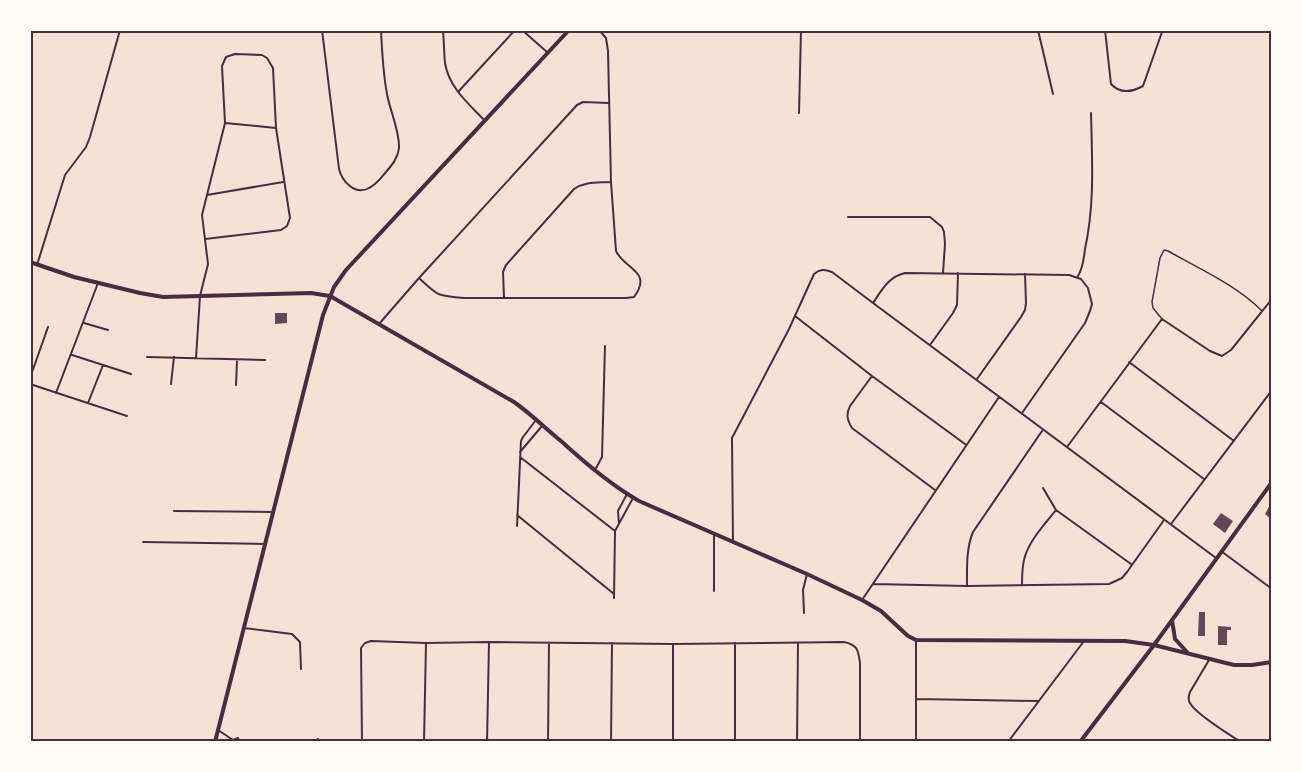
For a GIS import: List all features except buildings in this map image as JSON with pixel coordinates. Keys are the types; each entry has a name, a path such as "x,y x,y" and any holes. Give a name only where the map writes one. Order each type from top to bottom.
{"main road":[{"path":"215,742 330,296 346,270 569,30"},
{"path":"30,262 60,273 163,297 311,293 330,296 501,393 633,498 862,600 881,611 904,633 916,640 1125,641 1154,645 1209,660 1242,666 1272,662"},
{"path":"1080,742 1154,645 1272,482"},
{"path":"1172,619 1175,639 1188,654"}],"street":[{"path":"38,265 65,175 86,147 90,137 120,30"},
{"path":"322,30 339,169 346,183 354,189 361,190 368,189 377,182 392,165 399,151 399,142 387,94 381,30"},
{"path":"444,30 446,68 451,81 485,121"},
{"path":"458,92 515,30"},
{"path":"522,30 548,53"},
{"path":"419,278 437,295 444,297 634,297 642,282 636,270 620,258 616,251 610,182 608,51 606,38 599,30"},
{"path":"799,113 801,30"},
{"path":"1038,30 1053,94"},
{"path":"1105,30 1111,84 1119,91 1130,91 1143,86 1162,30"},
{"path":"196,358 200,296 208,264 202,215 225,123 222,66 226,57 235,54 262,55 267,58 273,68 276,128 290,218 287,226 281,230 205,239"},
{"path":"379,324 577,105 583,102 608,103"},
{"path":"1078,277 1088,237 1093,187 1091,113"},
{"path":"225,123 276,128"},
{"path":"207,195 283,182"},
{"path":"504,297 503,272 506,265 574,189 588,183 610,182"},
{"path":"848,217 930,217 942,226 944,232 943,273"},
{"path":"733,542 732,438 814,274 825,269 1216,558"},
{"path":"930,345 957,305 958,273"},
{"path":"873,303 888,281 898,274 1069,275 1084,281 1092,304 1085,324 1021,413"},
{"path":"976,380 1021,317 1024,310 1025,274"},
{"path":"56,393 98,282"},
{"path":"1067,447 1162,319 1210,351 1222,356 1231,350 1272,299"},
{"path":"795,316 872,376 966,444"},
{"path":"84,323 108,330"},
{"path":"30,378 48,327"},
{"path":"595,470 602,457 605,346"},
{"path":"72,355 130,374"},
{"path":"147,357 265,360"},
{"path":"171,384 174,357"},
{"path":"236,385 237,359"},
{"path":"1129,362 1234,441"},
{"path":"88,403 103,365"},
{"path":"872,376 850,406 848,423 936,490"},
{"path":"30,384 128,417"},
{"path":"1171,524 1272,390"},
{"path":"862,600 999,397"},
{"path":"1101,402 1205,479"},
{"path":"517,526 522,437 536,420"},
{"path":"520,452 542,425"},
{"path":"967,586 969,542 973,532 1042,430"},
{"path":"520,457 615,531"},
{"path":"1043,488 1056,510 1132,564"},
{"path":"619,524 618,511 627,494"},
{"path":"614,598 615,531 633,498"},
{"path":"1022,585 1025,555 1033,540 1056,510"},
{"path":"174,511 274,512"},
{"path":"518,515 614,594"},
{"path":"873,584 967,586 1109,584 1122,578 1165,519"},
{"path":"714,534 714,591"},
{"path":"143,543 266,544"},
{"path":"1221,551 1272,589"},
{"path":"804,614 803,590 807,574"},
{"path":"244,628 292,634 300,642 301,669"},
{"path":"916,640 916,742"},
{"path":"1008,742 1084,640"},
{"path":"362,742 361,648 365,643 371,641 673,644 844,642 852,644 859,652 860,742"},
{"path":"487,742 489,642"},
{"path":"424,742 426,643"},
{"path":"548,742 549,643"},
{"path":"611,742 612,643"},
{"path":"735,643 735,742"},
{"path":"797,742 798,643"},
{"path":"673,644 673,742"},
{"path":"1209,660 1190,692 1190,703 1199,713 1241,742"},
{"path":"916,699 1039,701"},
{"path":"218,730 233,741 238,738 240,742"},
{"path":"314,742 318,739"}],"lane":[{"path":"1162,319 1152,302 1160,258 1164,250 1232,288 1263,311"}]}
